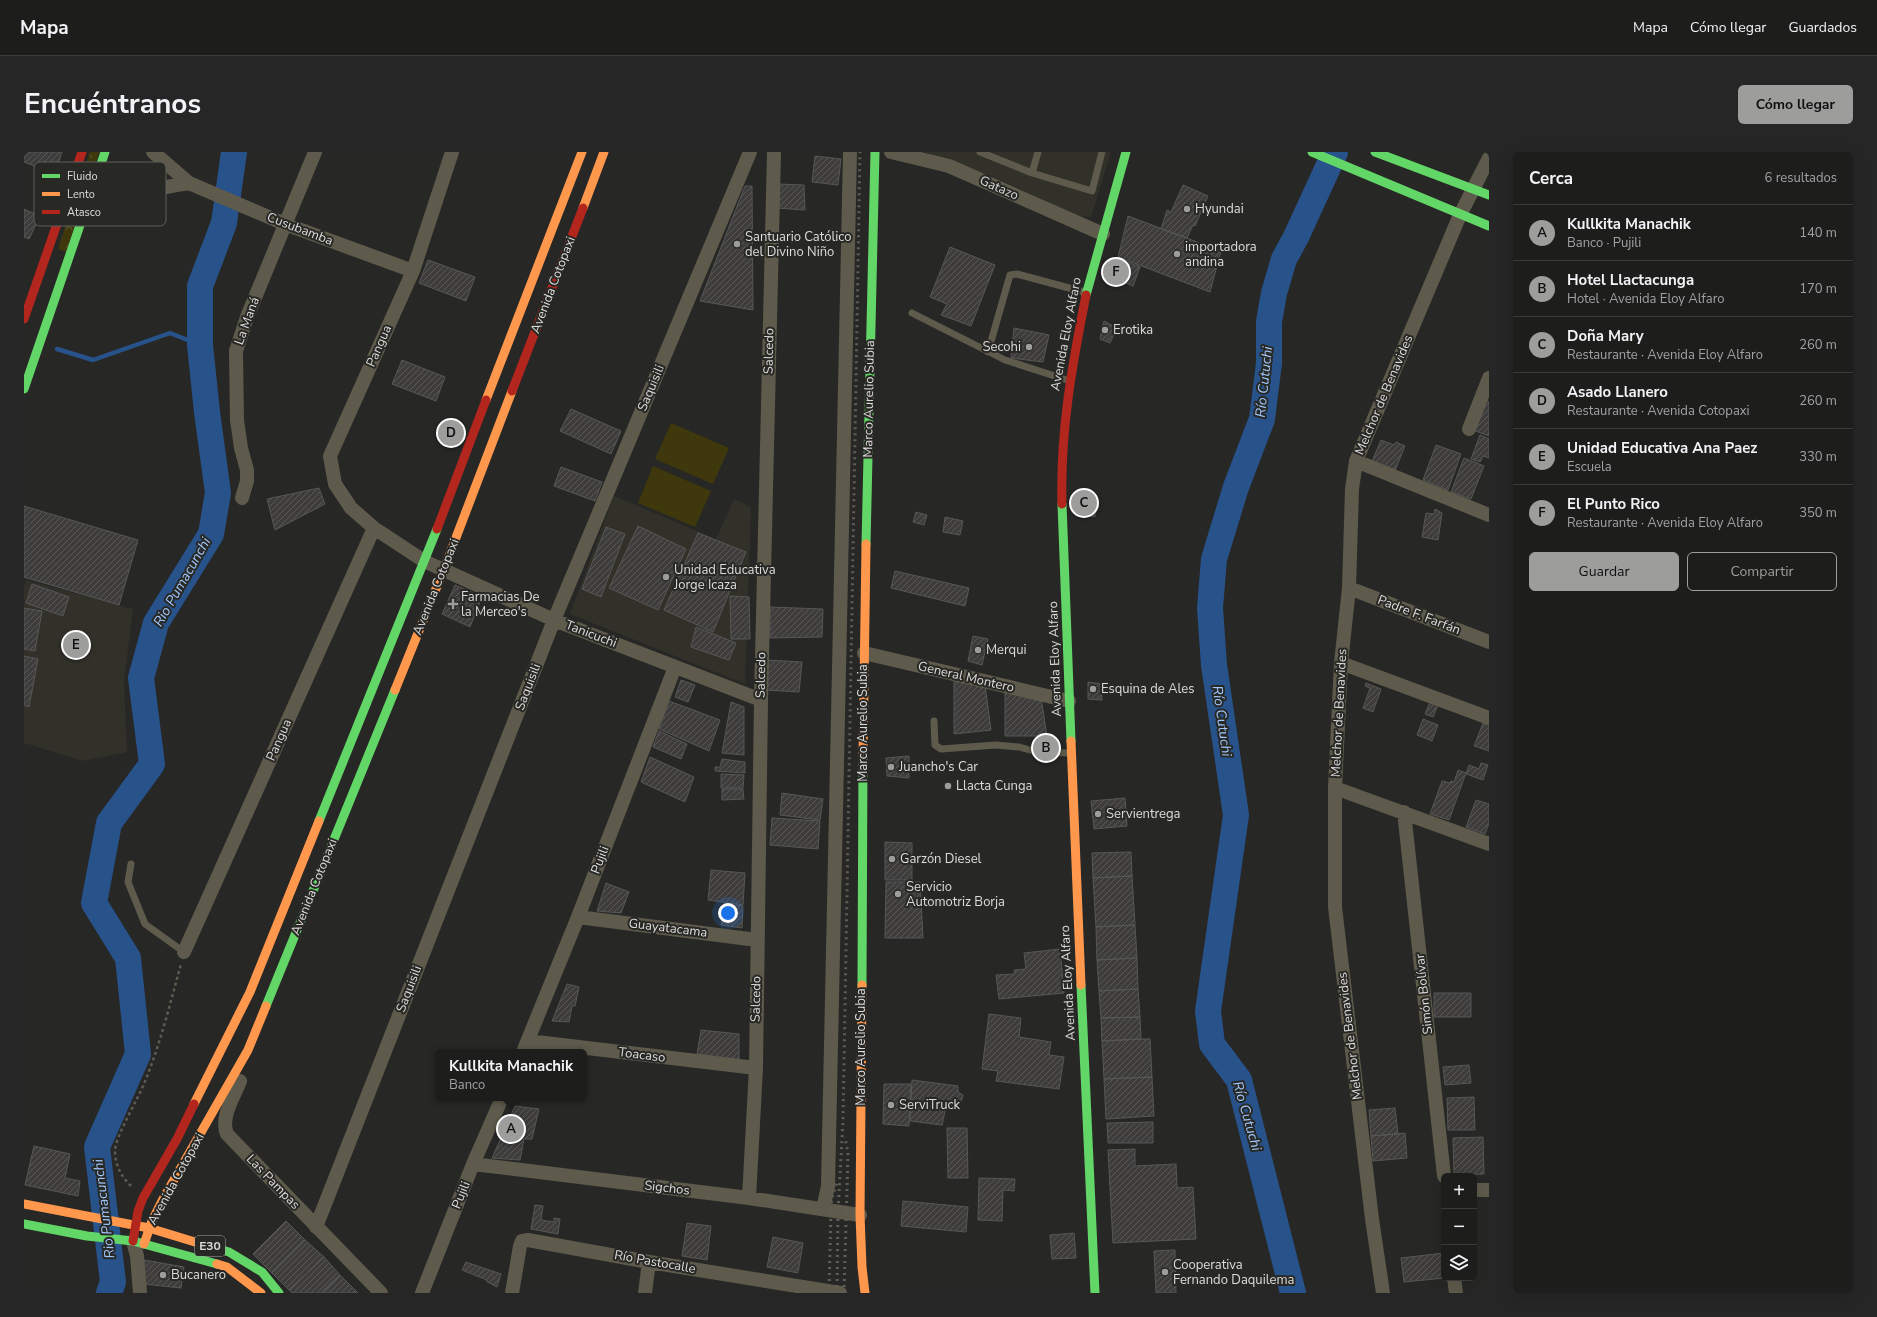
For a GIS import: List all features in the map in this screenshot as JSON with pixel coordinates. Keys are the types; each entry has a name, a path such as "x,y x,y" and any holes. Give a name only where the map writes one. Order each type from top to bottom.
{"main road":[{"path":"79,162 82,152"},
{"path":"102,162 105,152"},
{"name":"Avenida Cotopaxi","path":"134,1245 148,1228 158,1207 214,1114 248,1050 444,569 582,152"},
{"name":"Avenida Cotopaxi","path":"134,1245 131,1225 143,1198 181,1133 250,992 424,561 604,152"},
{"name":"Marco Aurelio Subia","path":"865,1293 862,1267 860,1215 864,653 875,152"},
{"path":"1312,152 1489,226"},
{"path":"1375,152 1489,195"},
{"name":"Avenida Eloy Alfaro","path":"1095,1293 1071,753 1061,470 1069,380 1086,293 1127,153"},
{"path":"24,389 32,325 61,226"},
{"path":"32,325 78,226"},
{"name":"E30","path":"24,1204 148,1228 229,1252 262,1272 279,1293"},
{"name":"E30","path":"24,1224 134,1245 227,1267 261,1293"}],"street":[{"name":"Cusubamba","path":"153,152 165,162"},
{"name":"La Maná","path":"242,498 247,481 247,470 241,448 237,420 236,351 279,221 314,152"},
{"name":"Pangua","path":"424,561 374,528 352,508 335,484 330,456 413,271 452,152"},
{"name":"Saquisili","path":"316,1226 554,620 750,152"},
{"name":"Salcedo","path":"749,1198 756,1068 761,700 774,152"},
{"name":"Marco Aurelio Subia","path":"823,1209 828,1186 850,152"},
{"name":"Gatazo","path":"891,152 949,166 1103,234"},
{"name":"Melchor de Benavides","path":"1383,1293 1372,1219 1335,907 1335,788 1341,663 1349,588 1352,488 1356,461 1456,213 1467,187 1489,158"},
{"name":"Cusubamba","path":"166,163 194,186 279,221 413,271"},
{"name":"Cusubamba","path":"166,186 194,186"},
{"path":"1469,429 1488,384"},
{"path":"1356,461 1489,515"},
{"name":"Pangua","path":"184,952 374,528"},
{"name":"Tanicuchi","path":"424,561 554,620 761,700"},
{"name":"Padre F. Farfán","path":"1349,588 1489,642"},
{"name":"General Montero","path":"864,653 1069,701"},
{"path":"1341,663 1489,718"},
{"name":"Pujili","path":"525,1047 676,667"},
{"path":"1335,788 1489,844"},
{"name":"Simón Bolívar","path":"1404,812 1444,1173"},
{"name":"Guayatacama","path":"578,916 757,940"},
{"name":"Toacaso","path":"525,1047 547,1049"},
{"name":"Las Pampas","path":"248,1050 240,1080 225,1119 224,1127 227,1134 381,1293"},
{"name":"Toacaso","path":"587,1053 756,1068"},
{"name":"Pujili","path":"422,1293 473,1164 501,1101"},
{"name":"Sigchos","path":"473,1164 749,1198 860,1215"},
{"path":"1477,1190 1489,1190"},
{"name":"Río Pastocalle","path":"512,1293 520,1246 522,1241 528,1240 805,1290 840,1293"},
{"path":"134,1245 140,1293"},
{"path":"645,1293 649,1262"},
{"path":"1454,1281 1456,1293"}],"lane":[{"path":"980,152 1032,173 1092,191 1102,152"},
{"path":"1032,173 1038,152"},
{"path":"988,352 1010,275 1017,274 1086,293"},
{"path":"912,313 1005,360 1069,380"},
{"path":"934,721 934,745 941,749 996,745 1019,747 1037,752 1071,753"},
{"path":"131,864 128,882 145,924 184,952"}],"path":[{"path":"143,1198 123,1178 116,1166 115,1149 149,1070 162,1034 184,952"}],"shaded area":[{"path":"924,152 1111,152 1091,217 1077,216 996,178"},
{"name":"Unidad Educativa Jorge Icaza","path":"614,496 716,539 734,499 751,507 745,684 570,614"},
{"path":"26,580 133,609 124,681 127,752 83,761 24,743 24,588"}],"green space":[{"path":"90,152 99,152 96,162 87,162"},
{"path":"66,226 75,226 66,252 58,249"},
{"path":"671,423 729,448 713,484 655,459"},
{"path":"653,466 711,491 695,527 638,503"}],"building":[{"path":"24,152 62,152 59,162 34,162 34,166 24,162"},
{"path":"815,156 841,159 838,185 812,182"},
{"path":"778,184 804,185 805,210 776,208"},
{"path":"1183,185 1208,196 1195,226 1193,225 1187,238 1161,229 1167,210 1171,212"},
{"name":"Santuario Católico del Divino Niño","path":"745,186 752,186 753,310 700,301"},
{"path":"24,209 34,213 34,226 35,226 29,239 24,237"},
{"path":"1128,216 1221,251 1210,292 1118,257"},
{"path":"950,247 995,265 971,326 941,315 947,304 930,297"},
{"path":"1117,258 1140,267 1133,286 1113,278"},
{"path":"428,260 475,277 466,301 419,283"},
{"path":"1104,321 1117,328 1110,343 1100,339"},
{"name":"Secohi","path":"1014,328 1049,335 1043,362 1011,358"},
{"path":"402,360 445,377 436,401 392,384"},
{"path":"1485,400 1489,402 1489,436 1473,430"},
{"path":"571,409 621,431 611,454 560,431"},
{"path":"1480,435 1489,439 1489,458 1483,456 1480,462 1471,459"},
{"path":"1381,440 1394,445 1396,442 1405,446 1394,473 1371,464"},
{"path":"1436,445 1461,454 1448,490 1423,480"},
{"path":"1464,458 1484,466 1471,499 1451,492"},
{"path":"561,467 602,482 595,501 554,486"},
{"path":"319,488 325,504 275,530 267,499"},
{"path":"1082,500 1096,502 1095,517 1082,514"},
{"path":"24,506 138,540 119,605 24,577"},
{"path":"1435,509 1442,513 1438,540 1422,537 1426,513 1434,514"},
{"path":"916,512 927,515 924,525 913,522"},
{"path":"945,517 963,521 960,535 943,532"},
{"path":"638,526 686,549 658,610 609,588"},
{"path":"606,527 625,534 601,597 582,589"},
{"path":"698,533 746,552 713,632 664,610"},
{"path":"895,571 969,588 965,606 891,588"},
{"path":"32,584 69,597 63,616 26,603"},
{"path":"455,585 482,597 470,627 442,614"},
{"path":"730,596 749,597 750,639 731,639"},
{"path":"770,607 823,609 822,637 770,638"},
{"path":"24,608 42,611 35,651 24,649"},
{"path":"696,627 736,643 729,660 691,647"},
{"name":"Merqui","path":"973,636 988,639 982,665 968,661"},
{"path":"24,656 38,659 29,707 24,705"},
{"path":"766,660 802,662 799,692 766,690"},
{"path":"681,680 695,685 688,702 675,697"},
{"path":"954,681 985,685 991,730 954,734"},
{"path":"1088,682 1101,684 1102,700 1088,699"},
{"path":"1366,683 1381,689 1373,712 1363,708 1370,688 1365,686"},
{"path":"1005,690 1041,698 1047,736 1005,736"},
{"path":"669,701 720,720 709,751 659,729"},
{"path":"731,702 744,707 744,755 722,753"},
{"path":"1430,702 1438,705 1433,717 1425,714"},
{"path":"1423,719 1438,725 1432,741 1417,735"},
{"path":"1483,723 1489,725 1489,751 1474,746"},
{"path":"659,731 687,744 681,759 653,747"},
{"path":"909,756 909,778 887,776 886,758"},
{"path":"650,757 694,777 685,802 641,782"},
{"path":"722,759 745,762 745,773 715,771 715,767 720,767"},
{"path":"1481,763 1488,765 1483,780 1466,774 1469,765 1479,769"},
{"path":"1458,770 1466,773 1449,820 1430,814 1442,781 1450,783 1451,781 1454,782"},
{"path":"721,774 744,775 743,788 721,788"},
{"path":"722,789 743,789 744,799 722,800"},
{"path":"782,793 823,799 820,820 780,815"},
{"path":"1125,798 1127,826 1094,829 1091,801"},
{"path":"1476,800 1489,804 1489,823 1485,834 1466,827"},
{"path":"772,818 820,821 818,849 770,845"},
{"path":"885,842 912,843 912,880 885,880"},
{"path":"1131,852 1132,876 1093,878 1092,853"},
{"path":"711,870 745,873 743,905 708,900"},
{"path":"1132,876 1135,925 1096,927 1093,878"},
{"path":"886,882 920,882 923,938 885,938"},
{"path":"606,883 629,892 621,913 597,911"},
{"path":"724,904 743,906 742,928 721,925"},
{"path":"1135,925 1137,958 1097,960 1096,927"},
{"path":"1060,949 1064,993 999,999 996,975 1015,974 1014,970 1026,969 1024,953"},
{"path":"1137,958 1138,989 1099,991 1097,960"},
{"path":"567,984 579,987 575,1006 572,1006 569,1022 552,1021"},
{"path":"1138,989 1140,1017 1101,1018 1099,991"},
{"path":"1434,993 1471,993 1471,1017 1434,1017"},
{"path":"989,1014 1021,1018 1019,1037 1051,1042 1049,1055 1064,1057 1059,1089 996,1081 998,1071 982,1069"},
{"path":"1140,1017 1141,1039 1102,1041 1101,1018"},
{"path":"701,1030 739,1034 739,1060 697,1054"},
{"path":"1150,1039 1152,1077 1104,1079 1102,1041"},
{"path":"1469,1065 1471,1083 1445,1085 1443,1067"},
{"path":"1152,1077 1154,1116 1106,1119 1104,1079"},
{"path":"912,1080 958,1086 958,1092 963,1095 961,1102 946,1107 942,1125 910,1121"},
{"path":"884,1084 911,1084 909,1126 883,1124"},
{"path":"1474,1097 1475,1130 1448,1130 1447,1098"},
{"path":"515,1106 539,1109 532,1139 524,1139 520,1160 492,1158"},
{"path":"1395,1108 1398,1134 1371,1136 1369,1110"},
{"path":"1153,1122 1153,1143 1108,1143 1107,1123"},
{"path":"947,1128 967,1128 968,1178 948,1178"},
{"path":"1405,1133 1407,1158 1373,1161 1371,1136"},
{"path":"1483,1137 1484,1174 1454,1173 1453,1138"},
{"path":"34,1146 70,1154 65,1178 80,1181 78,1196 25,1185"},
{"path":"1135,1149 1135,1166 1176,1164 1177,1188 1193,1187 1196,1239 1113,1243 1108,1150"},
{"path":"979,1178 1015,1179 1014,1191 1003,1190 1002,1221 978,1220"},
{"path":"903,1201 968,1207 966,1232 901,1226"},
{"path":"535,1205 543,1206 541,1220 554,1222 554,1218 560,1219 558,1234 531,1229"},
{"path":"286,1221 305,1240 272,1273 253,1254"},
{"path":"687,1223 711,1226 707,1260 682,1256"},
{"path":"1074,1233 1076,1258 1052,1259 1050,1235"},
{"path":"773,1237 803,1243 798,1273 767,1267"},
{"path":"305,1240 324,1257 289,1290 272,1273"},
{"name":"Cooperativa Fernando Daquilema","path":"1175,1250 1176,1293 1156,1293 1154,1251"},
{"path":"1441,1253 1441,1278 1404,1282 1401,1258"},
{"path":"324,1257 340,1275 321,1293 292,1293 289,1290"},
{"name":"Bucanero","path":"144,1260 184,1267 181,1288 143,1284"},
{"path":"466,1262 501,1274 497,1287 486,1281 487,1280 462,1270"},
{"path":"340,1275 358,1293 321,1293"}],"waterway":[{"name":"Rio Pumacunchi","path":"109,1293 113,1282 97,1147 138,1054 128,958 94,903 109,823 152,764 141,678 156,623 211,534 218,493 200,345 200,286 224,223 234,152"},
{"name":"Río Cutuchi","path":"1293,1293 1239,1080 1212,1044 1208,1011 1236,815 1214,665 1210,608 1214,559 1236,487 1262,419 1269,363 1269,322 1274,293 1284,259 1296,237 1335,152"},
{"path":"57,349 93,360 170,333 200,345"}],"railway":[{"path":"837,1293 838,1211 843,1121 860,152"},
{"path":"844,1293 848,1153 845,1137"},
{"path":"829,1293 831,1210 832,1198 837,1182"}],"traffic: fast":[{"path":"102,162 105,152"},
{"path":"866,544 875,152"},
{"path":"1086,295 1126,152"},
{"path":"1312,152 1489,226"},
{"path":"1375,152 1489,195"},
{"path":"24,389 80,226"},
{"path":"1062,504 1071,741"},
{"path":"319,821 437,529"},
{"path":"266,1006 395,690"},
{"path":"862,985 863,757"},
{"path":"1081,985 1095,1293"},
{"path":"24,1224 87,1236 133,1241 217,1264"},
{"path":"208,1246 229,1252 262,1272 279,1293"}],"traffic: slow":[{"path":"486,400 582,152"},
{"path":"583,208 604,152"},
{"path":"395,690 444,569 512,391"},
{"path":"863,757 866,544"},
{"path":"1071,741 1081,985"},
{"path":"194,1104 250,992 319,821"},
{"path":"862,985 860,1215 862,1267 865,1293"},
{"path":"144,1244 152,1221 163,1199 248,1050 266,1006"},
{"path":"24,1204 149,1228 208,1246"},
{"path":"217,1264 227,1267 261,1293"}],"traffic: jam":[{"path":"79,162 82,152"},
{"path":"512,391 583,208"},
{"path":"24,319 56,226"},
{"path":"1062,504 1065,425 1076,347 1086,295"},
{"path":"437,529 486,400"},
{"path":"133,1241 138,1211 143,1198 177,1139 194,1104"}],"place":[{"name":"Hyundai","path":"1187,209"},
{"name":"Santuario Católico del Divino Niño","path":"737,244"},
{"name":"importadora andina","path":"1177,254"},
{"name":"El Punto Rico","path":"1116,272"},
{"name":"Erotika","path":"1105,330"},
{"name":"Secohi","path":"1029,347"},
{"name":"Asado Llanero","path":"451,433"},
{"name":"Doña Mary","path":"1084,503"},
{"name":"Unidad Educativa Jorge Icaza","path":"666,577"},
{"name":"Farmacias De la Merceo's","path":"453,604"},
{"name":"Unidad Educativa Ana Paez","path":"76,645"},
{"name":"Merqui","path":"978,650"},
{"name":"Esquina de Ales","path":"1093,689"},
{"name":"Hotel Llactacunga","path":"1046,748"},
{"name":"Juancho's Car","path":"891,767"},
{"name":"Llacta Cunga","path":"948,786"},
{"name":"Servientrega","path":"1098,814"},
{"name":"Garzón Diesel","path":"892,859"},
{"name":"Servicio Automotriz Borja","path":"898,894"},
{"name":"ServiTruck","path":"891,1105"},
{"name":"Kullkita Manachik","path":"511,1129"},
{"name":"Cooperativa Fernando Daquilema","path":"1165,1272"},
{"name":"Bucanero","path":"163,1275"}]}
